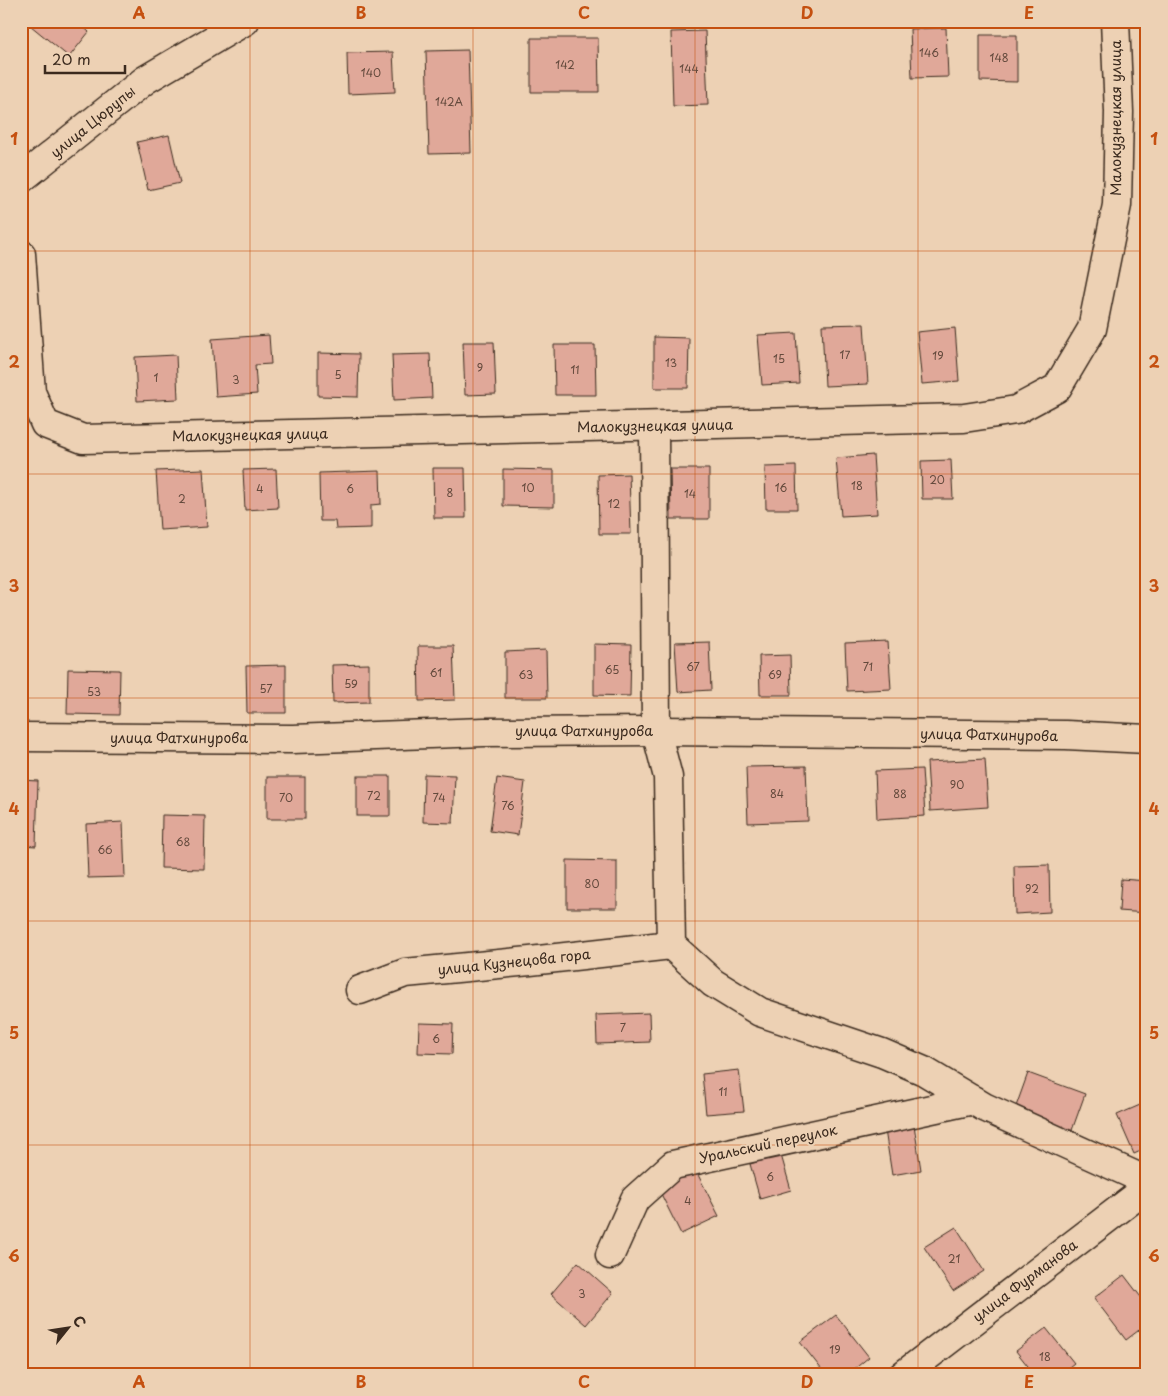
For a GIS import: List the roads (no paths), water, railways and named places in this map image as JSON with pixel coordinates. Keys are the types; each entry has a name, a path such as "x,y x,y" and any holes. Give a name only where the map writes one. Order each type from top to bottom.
{"street":[{"name":"улица Цюрупы","path":"21,179 145,80 245,21"},
{"name":"Малокузнецкая улица","path":"21,254 31,392 45,424 83,439 964,418 1016,410 1057,388 1092,329 1117,205 1119,112 1115,21"},
{"path":"654,426 656,731 668,777 671,944 713,983 760,1012 882,1053 924,1071 984,1107 1147,1181"},
{"name":"улица Фатхинурова","path":"21,737 293,739 484,732 656,731 1066,735 1147,738"},
{"name":"улица Кузнецова гора","path":"360,990 405,974 671,944"},
{"name":"Уральский переулок","path":"610,1255 635,1199 674,1165 973,1100"},
{"name":"улица Фурманова","path":"903,1375 1147,1188"}]}
